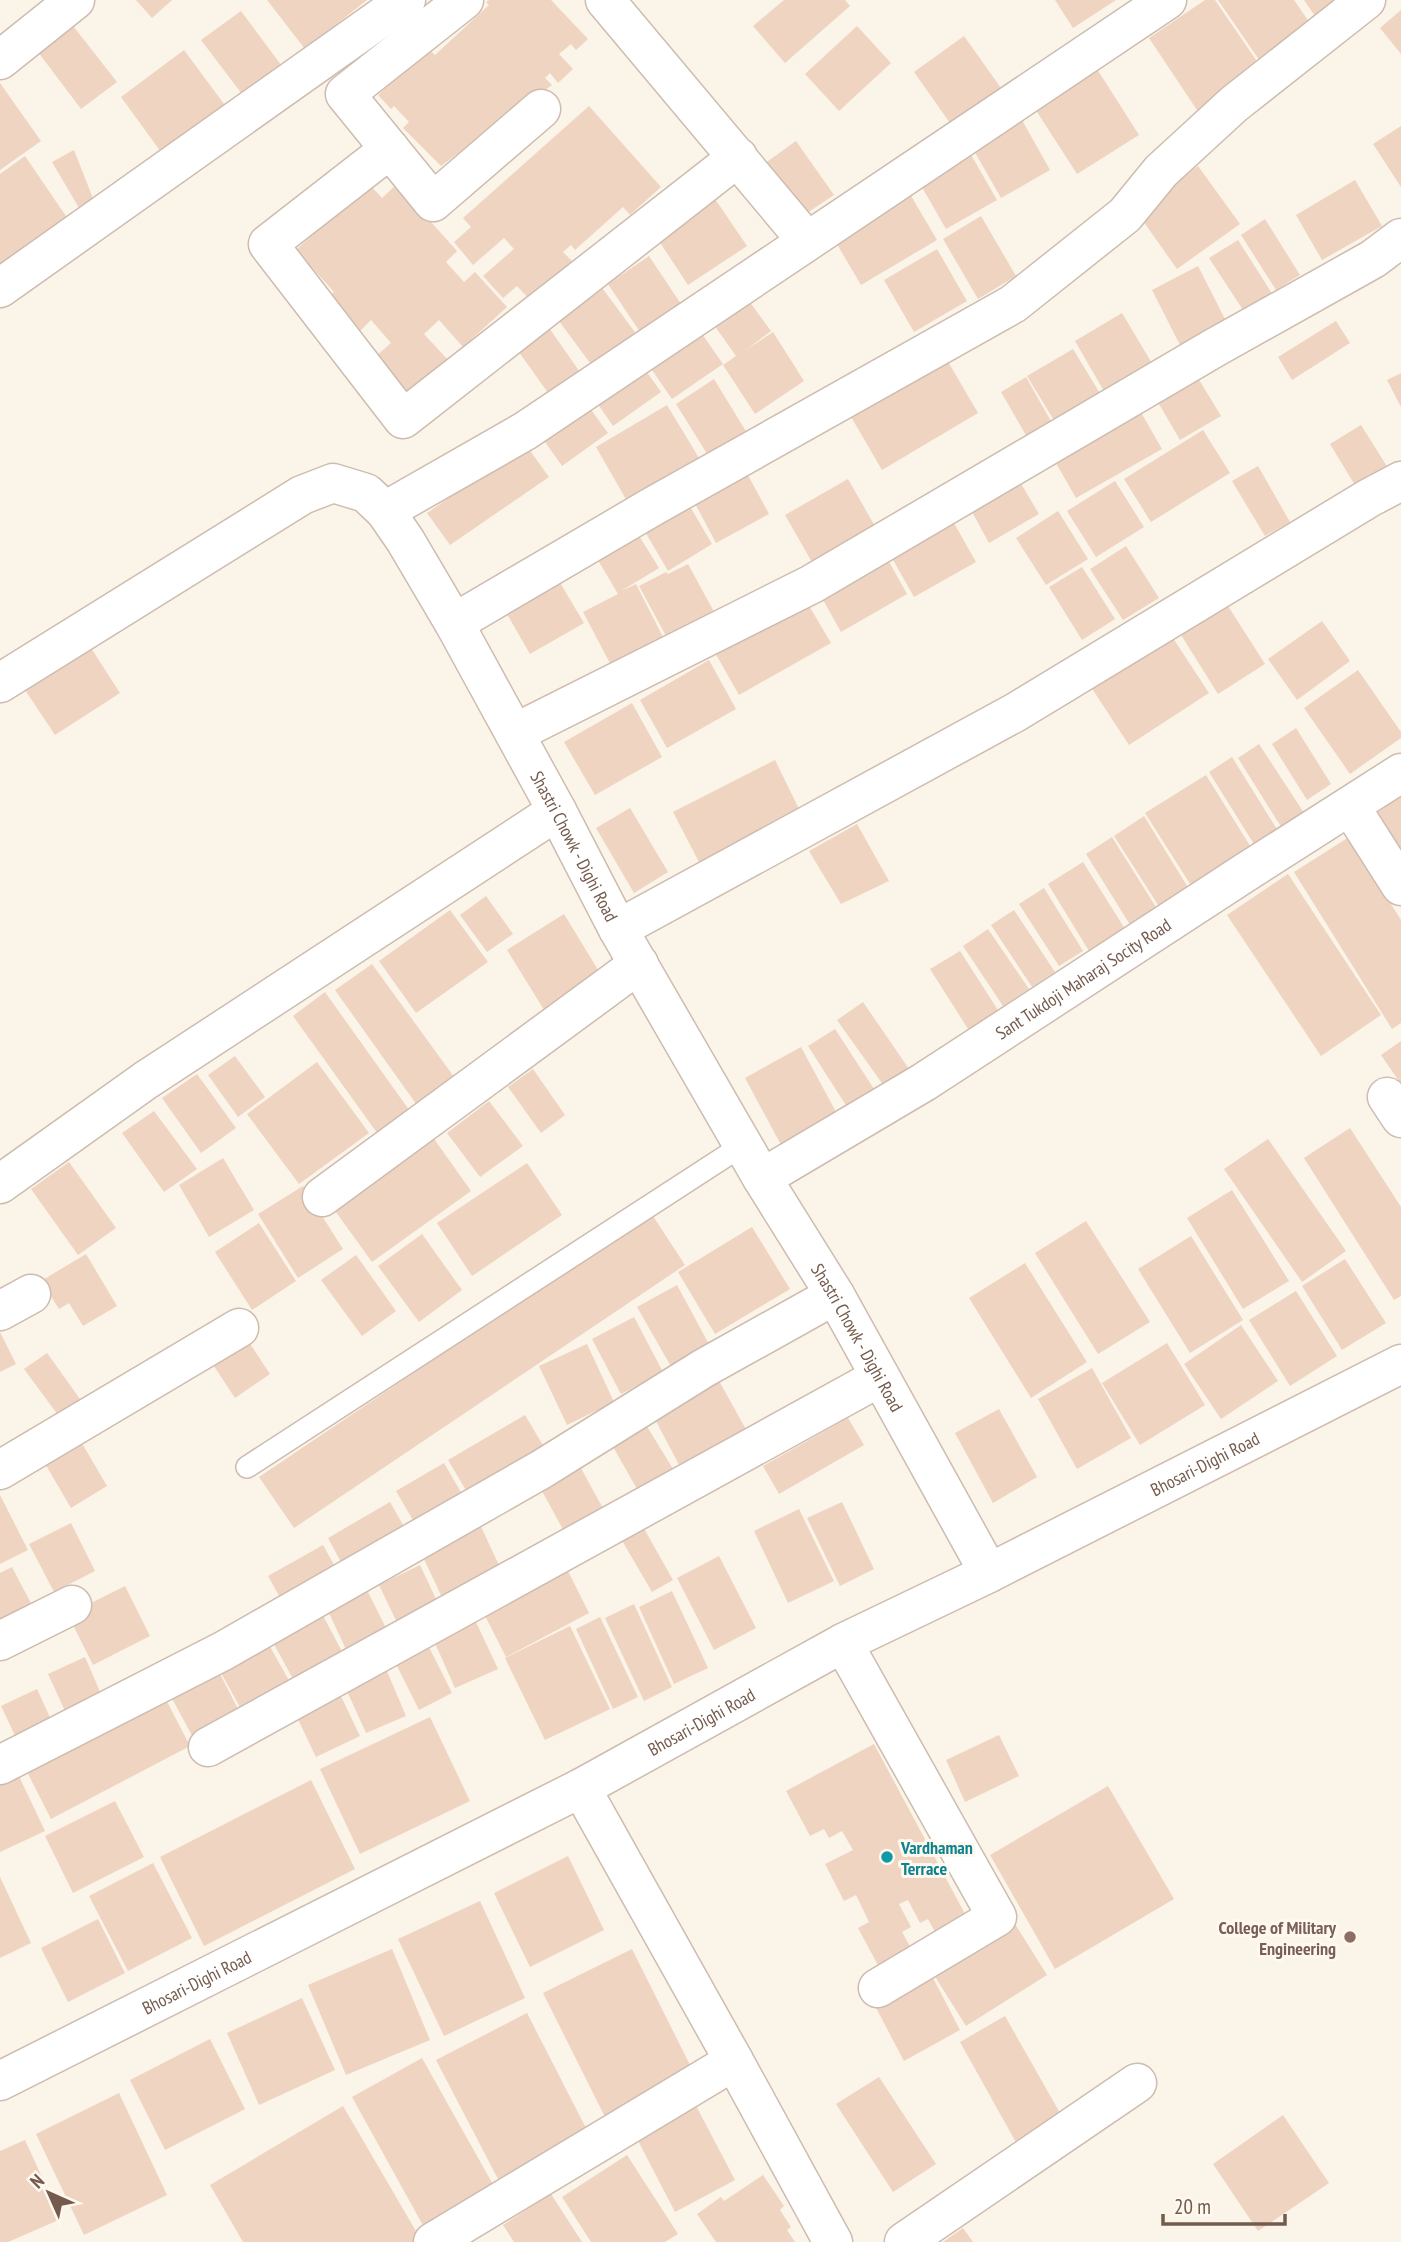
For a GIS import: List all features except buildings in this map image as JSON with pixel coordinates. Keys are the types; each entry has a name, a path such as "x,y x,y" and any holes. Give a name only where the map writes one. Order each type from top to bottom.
{"street":[{"path":"0,60 75,0"},
{"path":"0,288 406,0"},
{"path":"464,0 345,94 433,202 541,109"},
{"path":"605,0 807,241"},
{"path":"385,511 525,430 1167,0"},
{"path":"454,623 650,508 1013,304 1125,215 1161,171 1234,104 1366,0"},
{"path":"390,149 268,244 403,419 738,158"},
{"path":"514,733 812,584 1203,355 1373,259 1401,237"},
{"path":"618,929 1016,712 1401,481"},
{"name":"Shastri Chowk - Dighi Road","path":"0,683 302,495 333,483 366,493 385,511 405,540 454,623 618,929 762,1178 835,1295 989,1573"},
{"name":"Sant Tukdoji Maharaj Socity Road","path":"762,1178 924,1082 1401,773"},
{"path":"1350,806 1401,886"},
{"path":"0,1184 146,1080 557,811"},
{"path":"322,1197 639,964"},
{"path":"0,1765 223,1651 542,1469 704,1368 835,1295"},
{"path":"0,1470 239,1328"},
{"name":"Bhosari-Dighi Road","path":"0,2081 581,1788 843,1643 989,1573 1401,1364"},
{"path":"208,1748 880,1377"},
{"path":"0,1641 72,1605"},
{"path":"843,1643 997,1917 878,1988"},
{"path":"581,1788 833,2242"},
{"path":"433,2242 734,2061"},
{"path":"904,2242 1137,2082"}],"lane":[{"path":"247,1467 743,1145"}],"place":[{"name":"Vardhaman Terrace","path":"887,1857"},
{"name":"College of Military Engineering","path":"1350,1937"}]}
